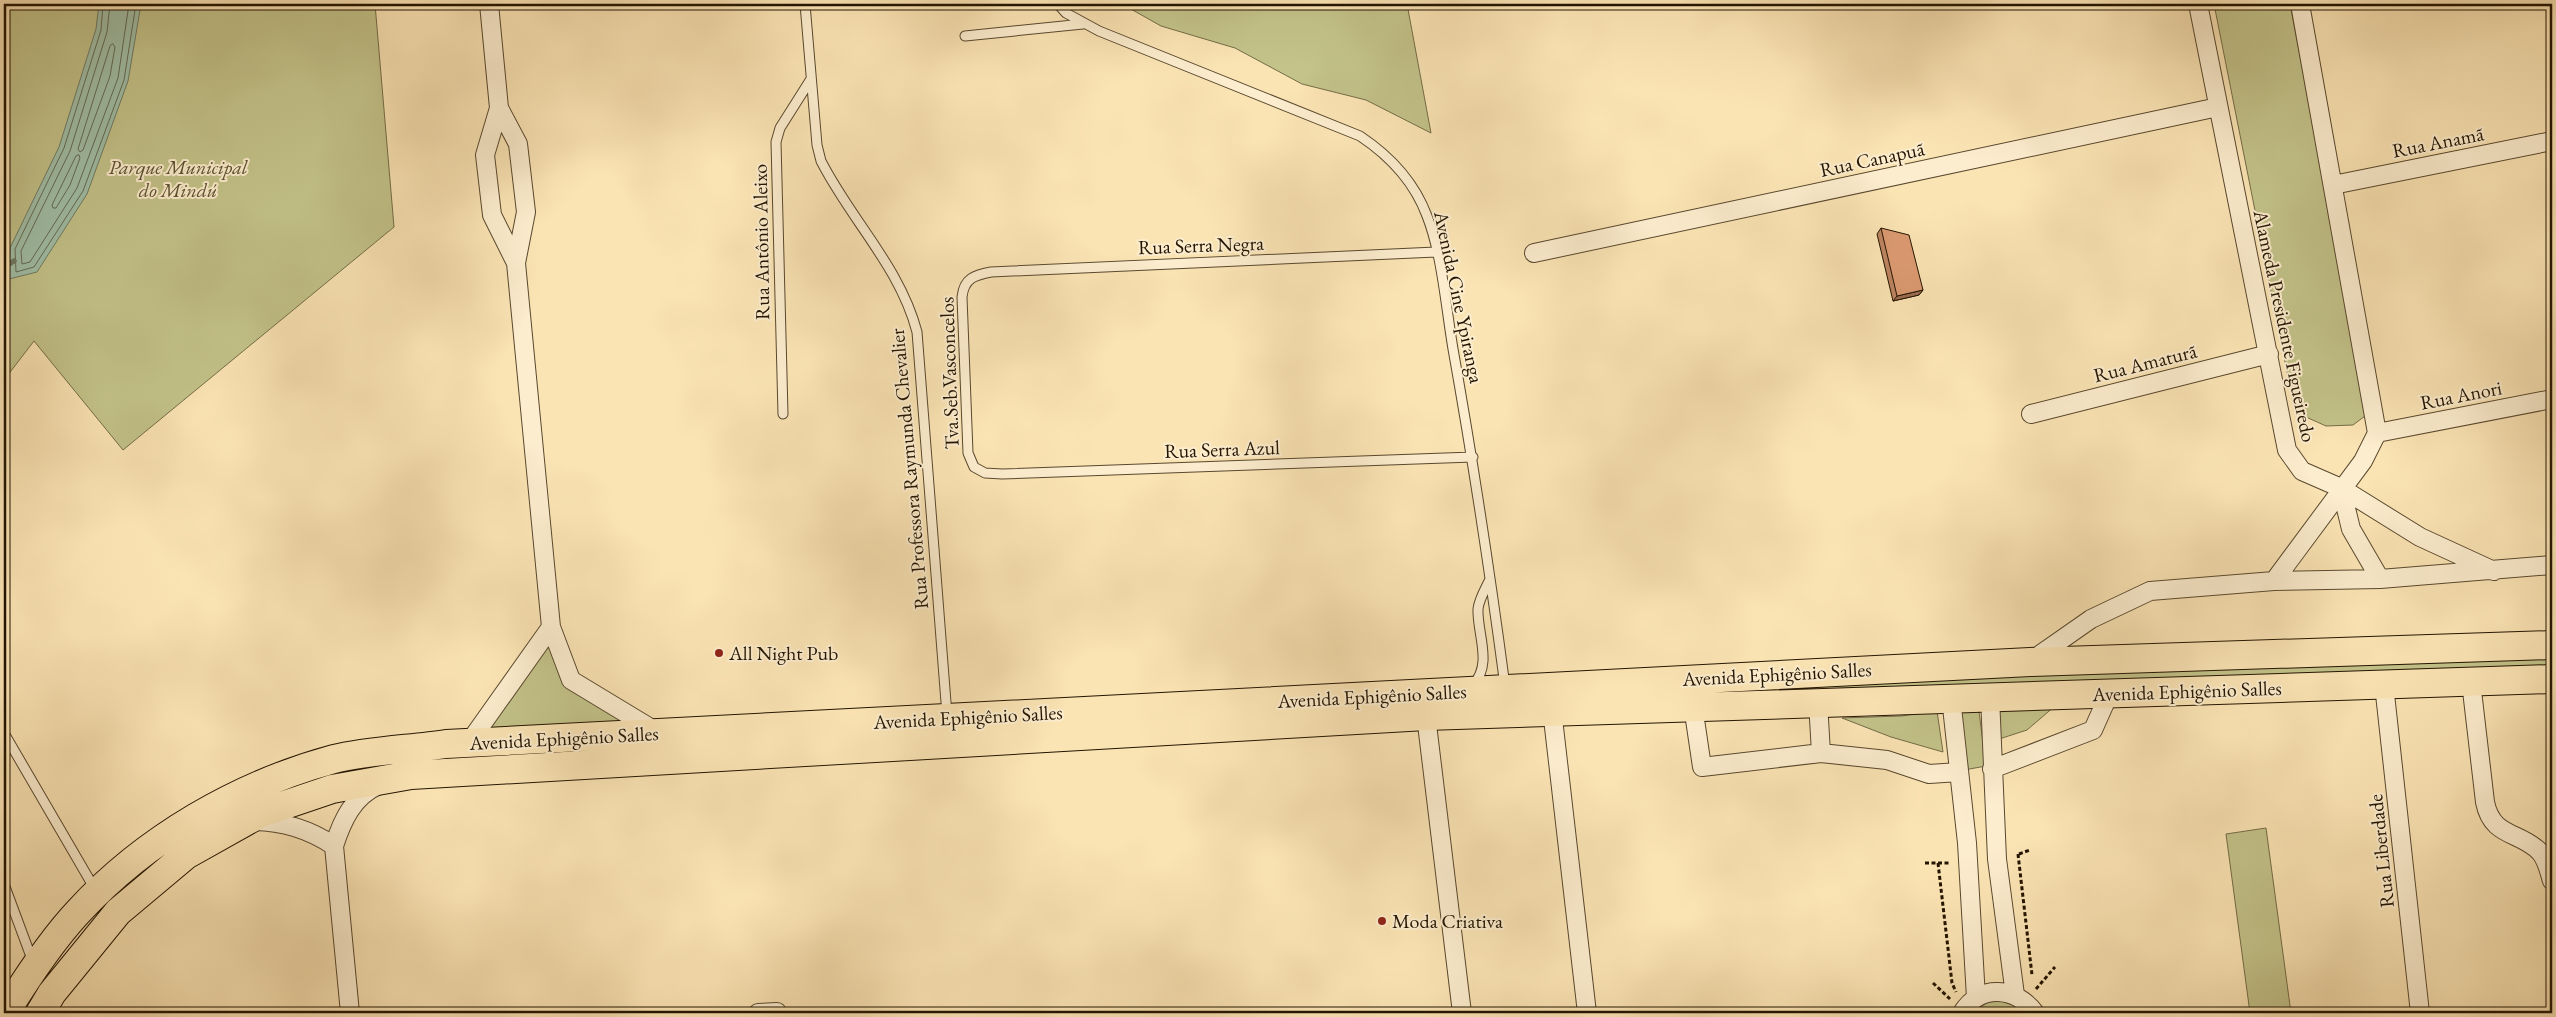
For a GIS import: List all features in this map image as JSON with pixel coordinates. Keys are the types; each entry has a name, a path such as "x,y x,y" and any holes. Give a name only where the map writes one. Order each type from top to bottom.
{"main road":[{"name":"Avenida Ephigênio Salles","path":"5,1013 35,967 77,913 130,864 182,827 275,777 336,758 446,744 1505,688 2030,662 2552,645"},
{"name":"Avenida Ephigênio Salles","path":"40,1013 52,993 118,912 186,855 261,813 332,789 397,778 1552,710 2552,679"}],"street":[{"path":"490,4 499,108 485,155 492,215 516,263"},
{"name":"Alameda Presidente Figueiredo","path":"2198,4 2270,354 2287,450 2302,471 2341,488"},
{"path":"2274,581 2341,488 2363,461 2378,434 2300,4"},
{"name":"Rua Canapuã","path":"1534,253 2218,107"},
{"path":"499,108 518,144 526,212 516,263 550,626 571,680 660,733"},
{"name":"Rua Anamã","path":"2333,185 2552,141"},
{"name":"Rua Amaturã","path":"2031,414 2270,354"},
{"name":"Rua Anori","path":"2378,434 2552,399"},
{"path":"2341,488 2420,537 2494,571"},
{"path":"2341,488 2351,529 2380,579"},
{"path":"2030,662 2091,619 2150,591 2274,581 2380,579 2552,565"},
{"path":"468,744 550,626"},
{"path":"2471,682 2489,816 2501,830 2531,844 2541,853 2552,880"},
{"name":"Rua Liberdade","path":"2384,685 2420,1013"},
{"path":"1992,769 2093,730 2109,694"},
{"path":"1990,697 1996,859 2015,995"},
{"path":"1951,698 1968,852 1976,998"},
{"path":"1818,702 1821,753"},
{"path":"1693,706 1702,767 1821,753 1887,760 1929,774 1959,772"},
{"path":"1552,710 1587,1013"},
{"path":"1426,716 1462,1013"},
{"path":"350,1013 334,846 341,823 355,802 375,787 397,778"},
{"path":"244,822 270,821 293,826 315,833 334,846"},
{"path":"1957,1007 1994,992 2015,995 2026,1002 2036,1013"},
{"path":"758,1013 777,1012"}],"lane":[{"name":"Rua Professora Raymunda Chevalier","path":"805,4 817,145 821,161 896,279 912,313 917,332 947,718"},
{"name":"Avenida Cine Ypiranga","path":"1058,4 1066,13 1083,24 1360,136 1385,153 1416,192 1427,216 1436,252 1473,457 1505,688"},
{"path":"965,36 1083,24"},
{"name":"Rua Antônio Aleixo","path":"783,414 776,142 780,128 811,79"},
{"name":"Rua Serra Negra","path":"969,278 991,272 1436,252"},
{"name":"Tva.Seb.Vasconcelos","path":"969,278 963,287 962,297 968,453 974,467"},
{"name":"Rua Serra Azul","path":"974,467 986,473 1002,474 1473,457"},
{"path":"1464,691 1474,684 1482,670 1478,607 1490,579"},
{"path":"4,733 97,893"},
{"path":"4,884 35,967"}],"path":[{"path":"2018,854 2032,972 2031,978"},
{"path":"1938,863 1952,983 1957,995"},
{"path":"2035,990 2055,967"},
{"path":"1933,983 1957,1007"}],"green space":[{"name":"Parque Municipal do Mindú","path":"4,4 375,4 394,227 123,450 34,341 4,380"},
{"path":"1122,4 1407,4 1431,133 1366,100 1302,84 1235,48 1161,26"},
{"path":"2214,4 2290,4 2369,413 2353,425 2326,426 2295,412"},
{"path":"550,642 566,684 629,723 479,730"},
{"path":"2552,655 2552,671 1487,708 1488,694"},
{"path":"2062,700 2027,730 1993,741 1995,702"},
{"path":"1978,704 1986,766 1964,770 1957,708"},
{"path":"1937,711 1943,752 1891,737 1842,718 1901,716"},
{"path":"2266,828 2291,1013 2250,1013 2226,834"},
{"path":"2001,1000 2011,1003 2024,1013 1972,1013 1990,1001"}],"water":[{"path":"99,4 141,4 128,81 87,194 37,272 9,279 10,248 59,147 96,29"}],"building":[{"path":"1881,228 1909,235 1923,290 1897,296"}],"waterway":[{"path":"4,267 14,261"}],"place":[{"name":"All Night Pub","path":"719,653"},
{"name":"Moda Criativa","path":"1382,921"}]}
